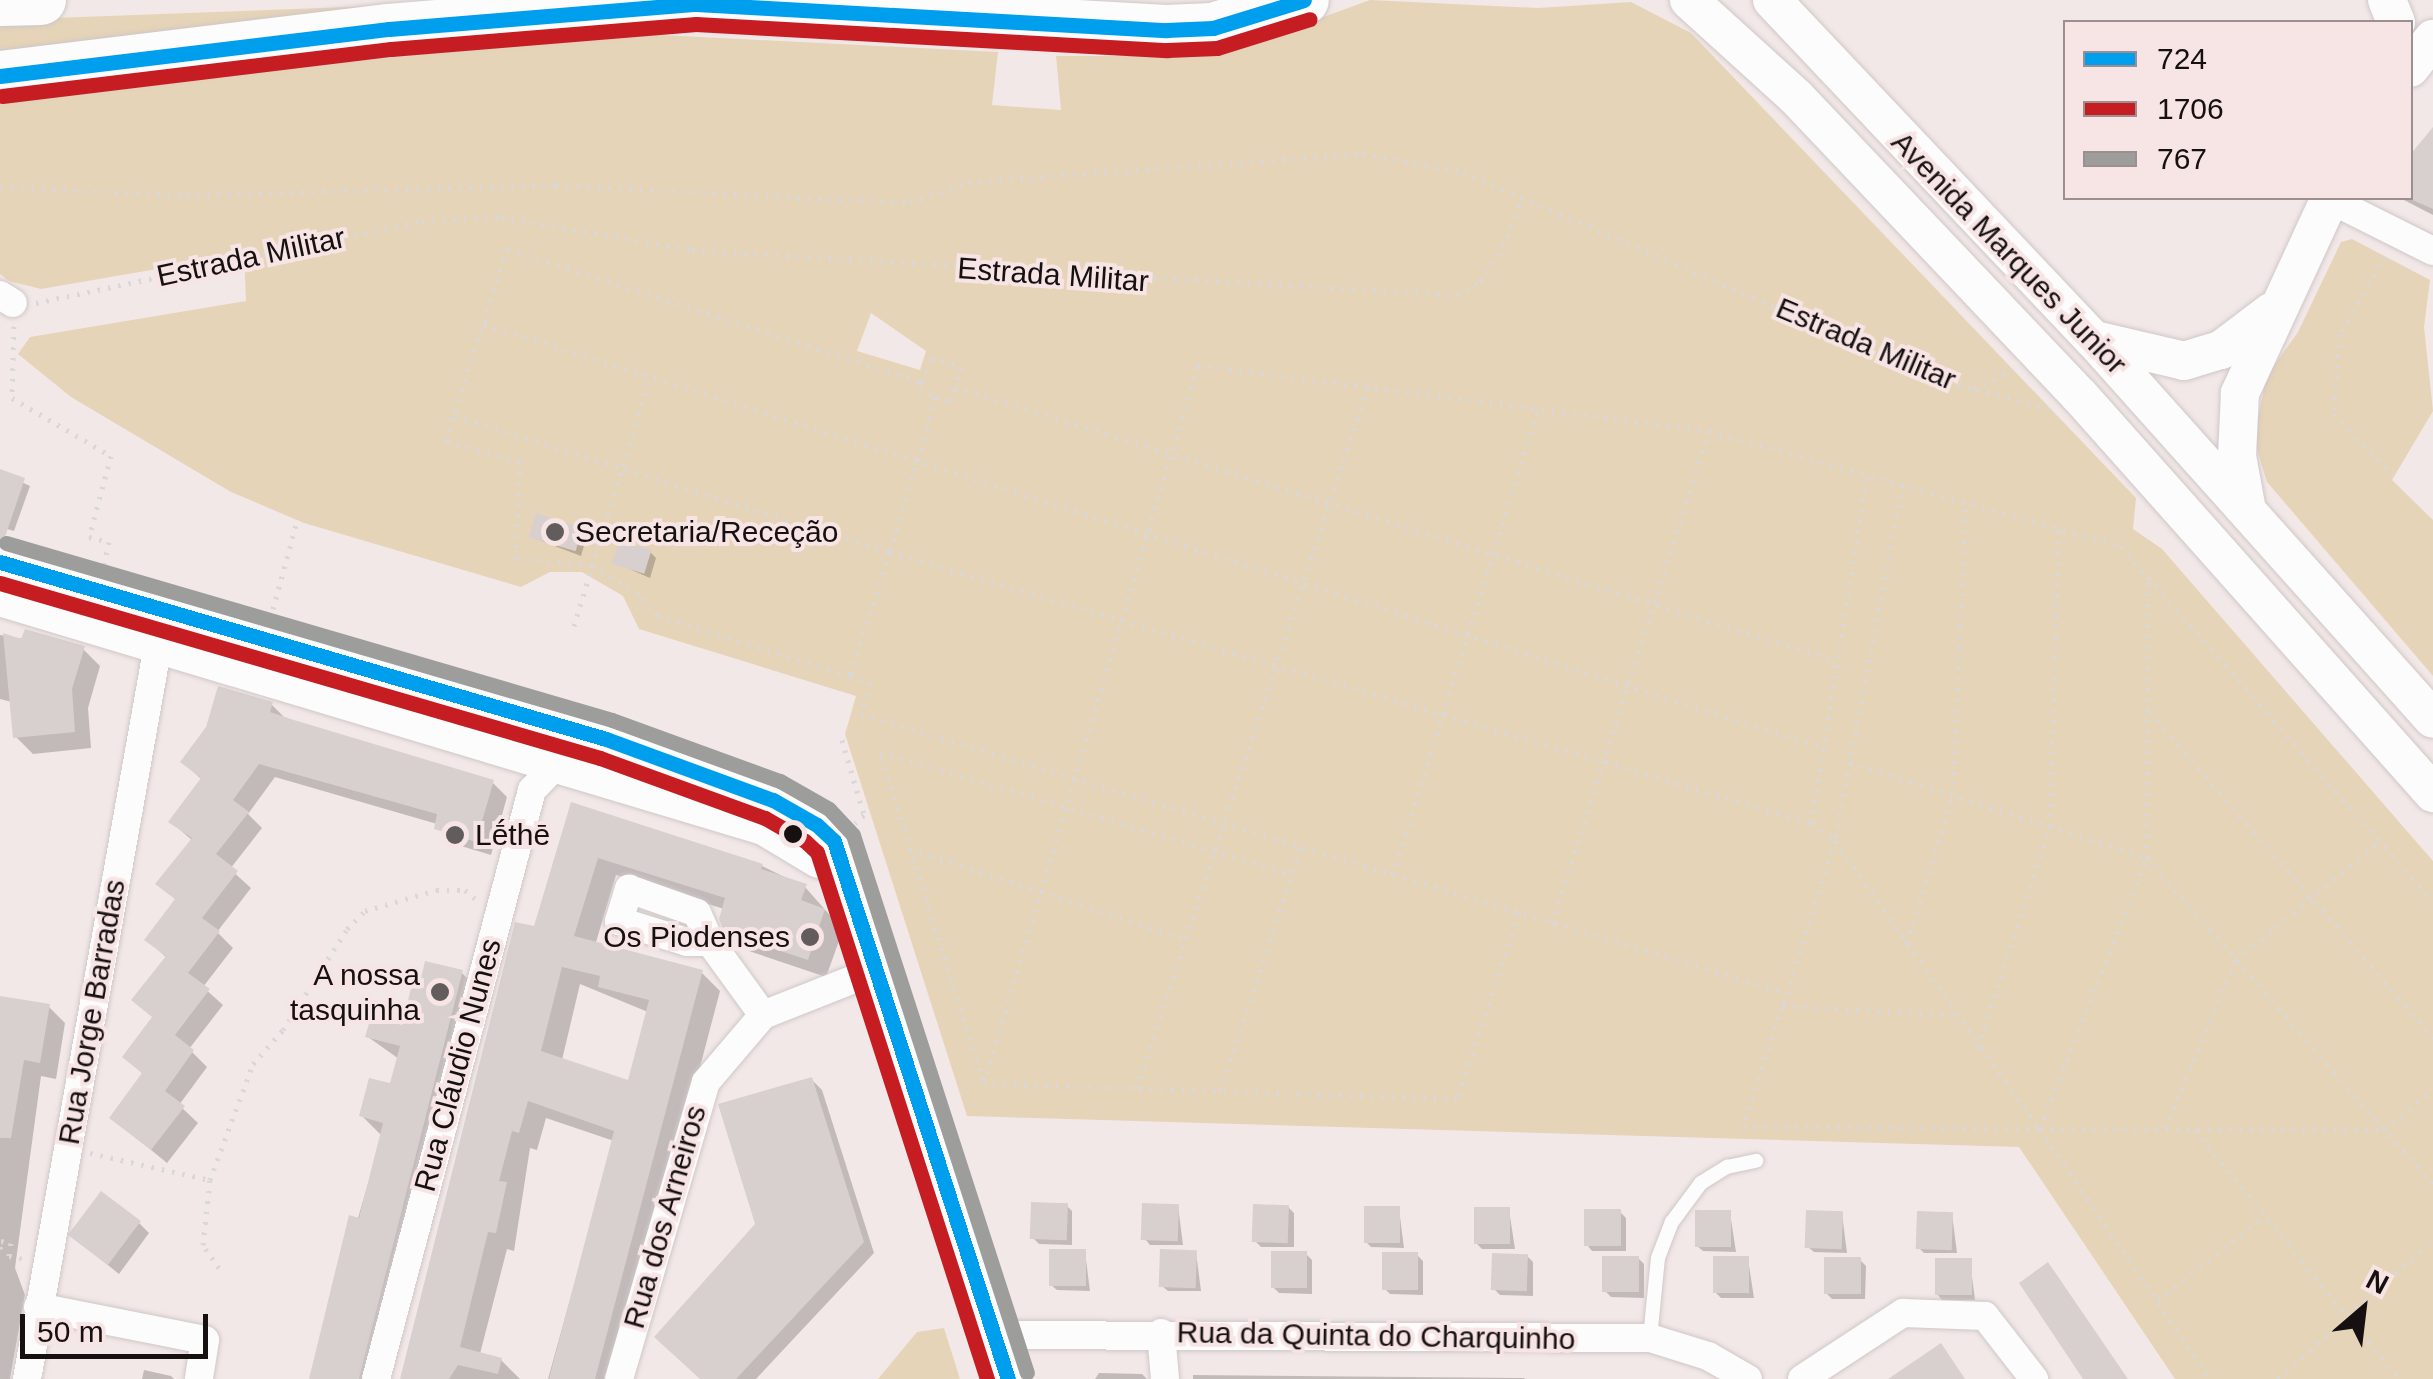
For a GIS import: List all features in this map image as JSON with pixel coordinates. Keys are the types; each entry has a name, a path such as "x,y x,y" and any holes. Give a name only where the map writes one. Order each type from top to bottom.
{"highway":[{"path":"0,2 40,0"},
{"path":"616,0 1166,30 1227,25 1304,0"},
{"path":"0,76 389,29 696,4"}],"main road":[{"name":"Avenida Marques Junior","path":"1689,0 1796,97 2130,451 2433,793"},
{"name":"Avenida Marques Junior","path":"1772,0 2246,505 2433,719"},
{"path":"2413,64 2433,39"},
{"path":"2246,505 2237,456 2240,393 2276,307 2329,200"},
{"path":"2094,340 2164,361 2200,358 2246,334 2276,307"},
{"path":"0,562 161,628 787,835 846,878"},
{"path":"0,596 161,628 589,734 773,800 834,841 1008,1379"}],"street":[{"path":"2334,200 2433,251"},
{"name":"Rua Jorge Barradas","path":"27,1379 161,628"},
{"name":"Rua Cláudio Nunes","path":"376,1379 532,790 559,762"},
{"path":"710,942 763,1014 874,971"},
{"name":"Rua dos Arneiros","path":"619,1379 696,1102 763,1014"},
{"path":"38,1306 205,1340 199,1379"},
{"path":"1802,1379 1903,1314 1985,1316 2034,1379"},
{"path":"1161,1333 1165,1379"},
{"name":"Rua da Quinta do Charquinho","path":"994,1334 1650,1338 1708,1356 1748,1379"}],"lane":[{"path":"559,762 589,734"},
{"path":"1650,1338 1658,1258 1672,1222 1701,1183 1727,1167 1756,1162"}],"path":[{"path":"0,187 186,195 556,184 910,203 968,182 1340,152 1462,172 1524,197"},
{"name":"Estrada Militar","path":"6,299 41,303 422,221 501,217 692,250 1457,296 1480,282 1498,256 1524,197 1974,388 2020,366"},
{"path":"922,382 507,249 445,440 520,462 516,558 592,564 639,594 658,616 870,683 861,714 1787,993"},
{"path":"2394,476 2334,414 2340,334 2387,252 2400,258"},
{"path":"6,299 12,398 112,456 89,537 109,542 103,564"},
{"path":"484,324 1824,748"},
{"path":"932,358 961,367 950,401 919,391 922,382 932,358"},
{"path":"984,1083 1198,365 1369,383 1709,430 2121,546 2433,902"},
{"path":"574,626 650,377"},
{"path":"1137,1088 1228,826 1369,383"},
{"path":"955,387 1838,661"},
{"path":"1974,388 2064,412"},
{"path":"850,676 936,397"},
{"path":"1392,875 1540,407"},
{"path":"455,416 890,552 1812,824 1834,841 2040,1128 2210,1379"},
{"path":"1552,923 1709,430"},
{"path":"1812,824 1867,474"},
{"path":"1903,484 1834,841 1743,1126 2385,1130 2433,1090"},
{"path":"1907,943 1953,795 1966,502"},
{"path":"271,617 296,525"},
{"path":"1978,1046 2050,827 2059,528"},
{"path":"2040,1128 2147,858 2148,576"},
{"path":"2148,710 2433,1038"},
{"path":"834,841 864,815 842,740"},
{"path":"984,1083 880,752 1292,874"},
{"path":"1850,762 2147,858 2433,1185"},
{"path":"2165,1128 2236,960 2380,842"},
{"path":"1220,1091 1301,847"},
{"path":"910,849 1188,940"},
{"path":"219,1268 202,1245 210,1180 253,1064 365,912 436,890 464,890 496,916"},
{"path":"984,1083 1457,1099 1519,913"},
{"path":"1783,1006 1957,1015"},
{"path":"2194,1128 2399,1379"},
{"path":"68,1148 210,1180"},
{"path":"2157,1301 2265,1216"},
{"path":"2278,1379 2433,1239"},
{"path":"0,1249 1,1241"}],"shaded area":[{"path":"1370,0 1538,8 1631,2 1691,33 2136,498 2133,529 2162,549 2433,861 2433,1379 2175,1379 2019,1147 967,1116 845,734 856,696 639,629 623,596 582,572 550,572 521,587 304,523 231,492 71,397 18,354 30,337 246,301 244,254 41,289 9,281 0,274 0,95 324,47 603,32 998,52 992,105 1061,110 1056,56 1217,56","holes":["871,313 926,351 920,370 857,351"]},
{"path":"377,6 0,61 0,20"},
{"path":"2352,239 2430,280 2424,327 2433,411 2392,480 2433,520 2433,676 2267,482 2254,440 2266,377 2298,332 2341,242"},
{"path":"944,1328 960,1379 878,1379 917,1332"}],"building":[{"path":"2433,127 2433,209 2412,200 2413,151"},
{"path":"0,469 25,478 4,540 0,540"},
{"name":"Secretaria/Receção","path":"536,513 583,527 576,551 529,537"},
{"path":"619,540 652,550 644,574 612,564"},
{"path":"25,629 85,646 72,689 75,732 13,738 3,633 21,639"},
{"path":"218,686 273,702 270,712 494,780 476,842 434,829 437,814 259,764 233,800 249,812 216,854 238,871 202,918 220,931 188,973 210,989 175,1035 194,1050 165,1091 185,1106 151,1150 109,1118 142,1073 122,1057 152,1017 131,1000 166,956 144,940 175,899 155,884 192,838 168,822 201,778 180,762 206,727"},
{"path":"571,802 763,864 761,869 807,884 801,900 825,909 808,960 725,933 719,919 725,898 598,858 574,936 703,970 595,1379 549,1379 614,1131 528,1101 519,1133 512,1131 499,1181 507,1182 496,1233 488,1232 460,1347 502,1358 498,1374 458,1365 449,1379 400,1379 515,922 534,926","holes":["562,967 600,976 598,987 649,1000 628,1080 541,1051"]},
{"path":"425,961 463,970 359,1379 309,1379 349,1215 359,1218 383,1123 359,1116 369,1078 390,1083 400,1046 365,1037 371,1017 402,1025 415,972 422,974"},
{"path":"0,996 50,1004 40,1063 24,1060 11,1138 0,1138"},
{"path":"812,1077 864,1242 736,1379 700,1379 654,1337 755,1224 718,1104"},
{"path":"101,1191 141,1221 108,1265 68,1235"},
{"path":"1031,1202 1068,1203 1067,1240 1030,1239"},
{"path":"1142,1203 1179,1204 1178,1241 1141,1240"},
{"path":"1253,1204 1289,1205 1288,1243 1252,1242"},
{"path":"1364,1206 1400,1206 1400,1243 1364,1243"},
{"path":"1474,1207 1510,1207 1510,1244 1474,1244"},
{"path":"1584,1209 1621,1209 1621,1246 1584,1246"},
{"path":"1695,1210 1731,1210 1731,1247 1695,1247"},
{"path":"1806,1210 1843,1211 1842,1249 1805,1248"},
{"path":"1917,1211 1953,1212 1952,1250 1916,1249"},
{"path":"1049,1249 1086,1249 1086,1286 1049,1286"},
{"path":"1160,1249 1197,1250 1196,1288 1159,1287"},
{"path":"1271,1251 1307,1251 1307,1288 1271,1288"},
{"path":"1382,1252 1418,1252 1418,1290 1382,1290"},
{"path":"1492,1253 1528,1254 1527,1291 1491,1290"},
{"path":"1602,1256 1639,1256 1639,1292 1602,1292"},
{"path":"1713,1256 1749,1256 1749,1293 1713,1293"},
{"path":"1824,1257 1861,1257 1861,1294 1824,1294"},
{"path":"1935,1258 1972,1258 1972,1295 1935,1295"},
{"path":"2048,1262 2128,1379 2083,1379 2019,1283"},
{"path":"1941,1343 1965,1379 1888,1379"}],"transit line":[{"name":"724","path":"0,76 389,29 696,4 1166,30 1213,28 1304,0"},
{"name":"1706","path":"2,96 391,49 696,24 1167,50 1217,48 1310,19"},
{"name":"767","path":"6,543 612,720 780,781 829,809 853,835 1027,1373"},
{"name":"724","path":"0,562 606,739 773,800 817,825 834,841 1008,1379"},
{"name":"1706","path":"0,583 600,758 765,818 805,841 817,852 987,1379"}],"place":[{"name":"Secretaria/Receção","path":"555,532"},
{"name":"Lḗthē","path":"455,835"},
{"name":"Os Piodenses","path":"810,937"},
{"name":"A nossa tasquinha","path":"440,992"}]}
